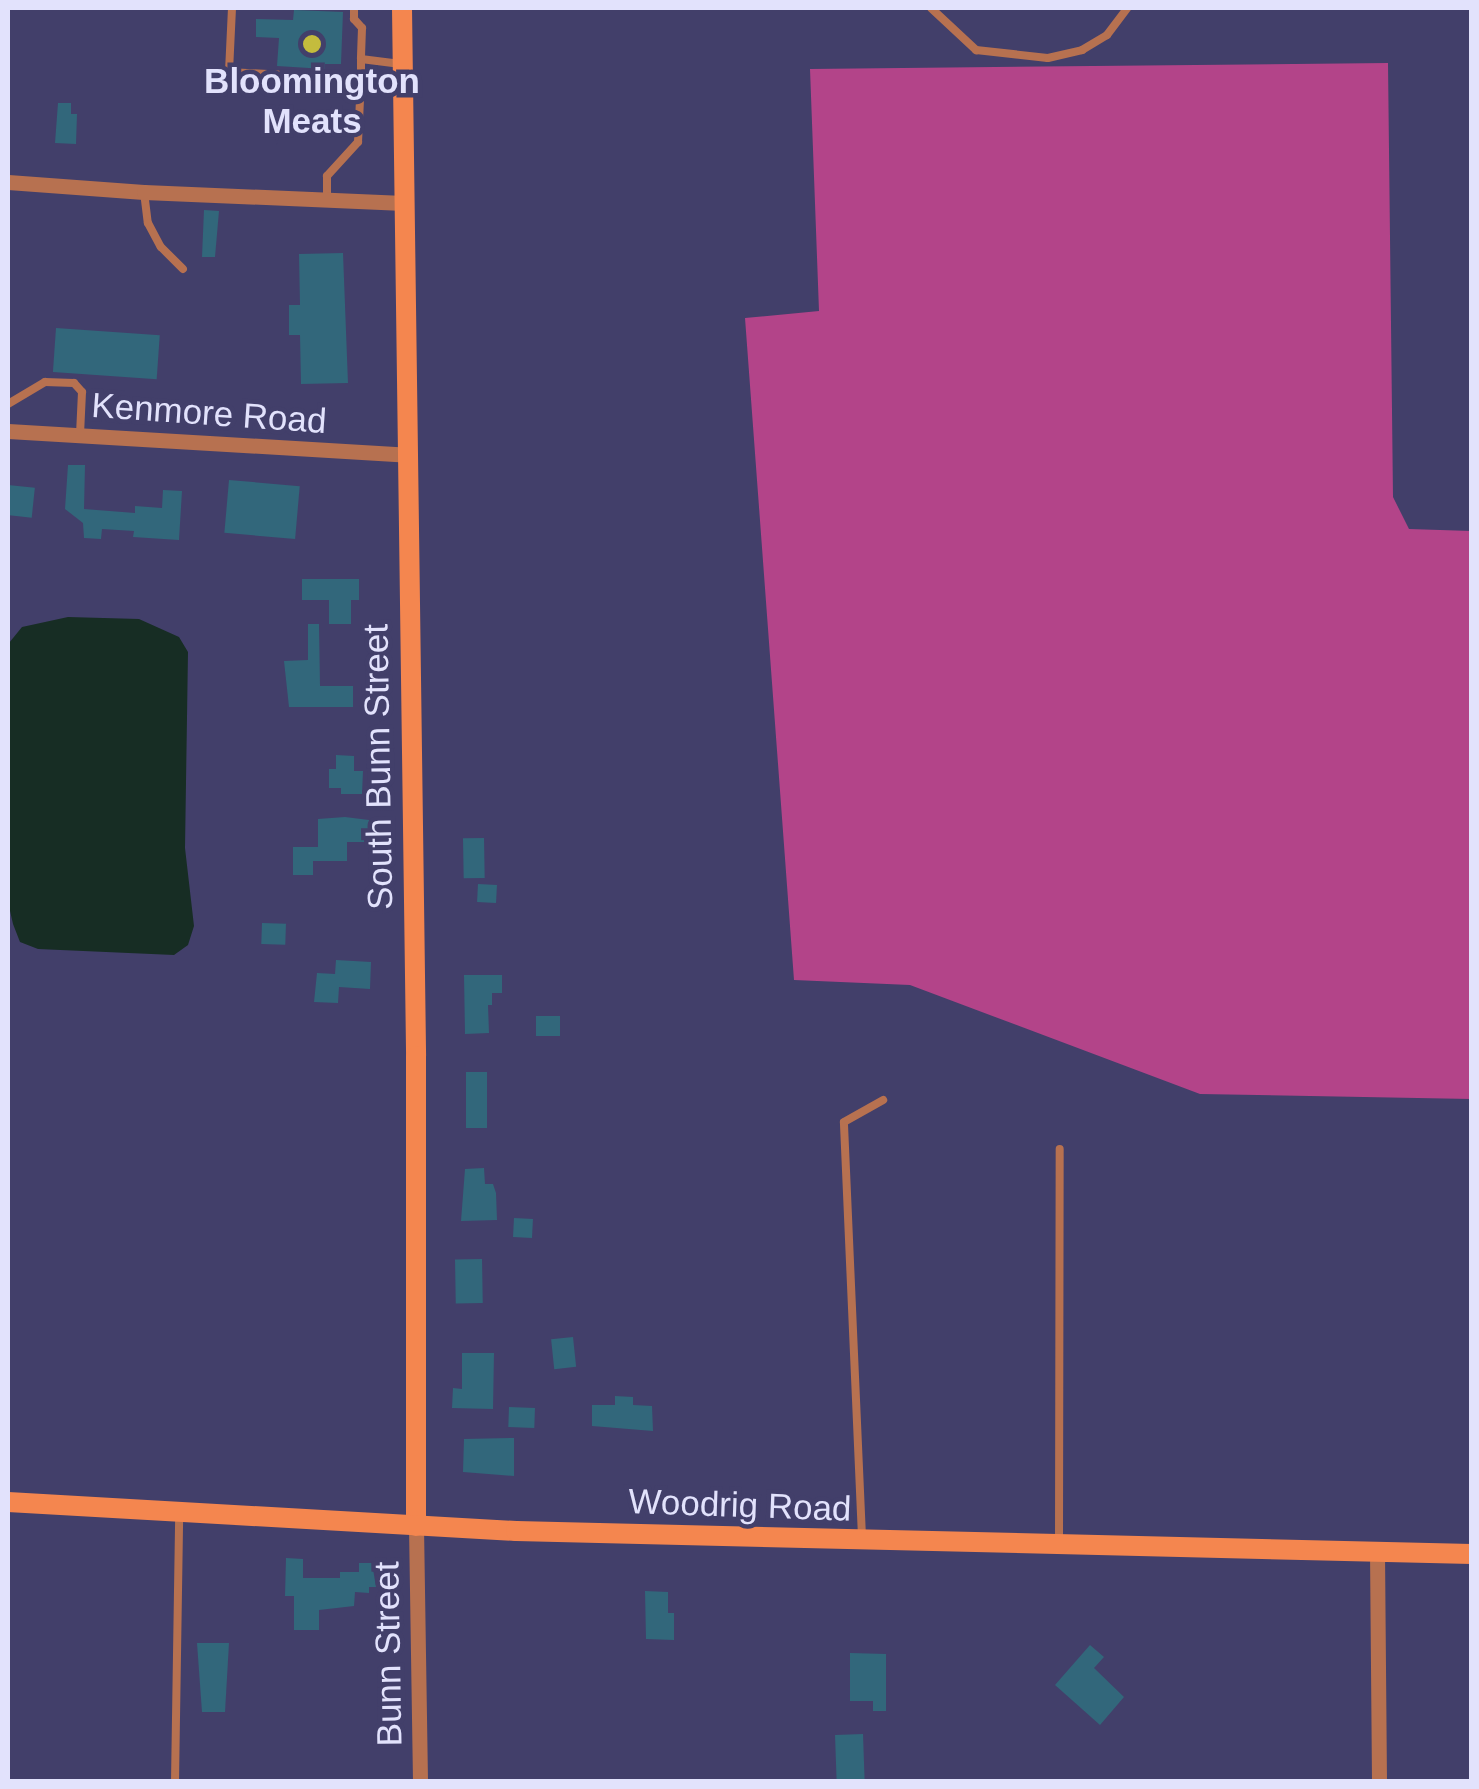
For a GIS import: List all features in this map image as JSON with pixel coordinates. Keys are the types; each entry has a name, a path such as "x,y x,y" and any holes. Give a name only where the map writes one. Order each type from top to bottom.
{"street":[{"name":"South Bunn Street","path":"402,8 416,1075 416,1526"},
{"path":"8,182 404,203"},
{"name":"Kenmore Road","path":"8,431 407,454"},
{"name":"Woodrig Road","path":"8,1502 416,1526 862,1541 1472,1554"},
{"name":"Bunn Street","path":"416,1526 420,1782"},
{"path":"1377,1552 1380,1782"}],"lane":[{"path":"232,8 230,72 360,79"},
{"path":"327,200 328,176 358,142 362,28 354,19 354,8"},
{"path":"931,8 976,50 1016,58 1048,58 1082,50 1107,35 1127,8"},
{"path":"362,59 402,64"},
{"path":"144,192 148,223 161,247 183,270"},
{"path":"8,404 45,382 74,383 82,392 80,435"},
{"path":"862,1541 844,1122 883,1100"},
{"path":"1059,1545 1060,1149"},
{"path":"175,1782 180,1511"}],"shaded area":[{"path":"1388,63 1393,497 1409,529 1471,531 1471,1099 1200,1094 910,985 794,980 745,318 819,311 810,69"},
{"path":"68,617 139,619 179,637 188,652 185,848 194,926 188,945 174,955 38,949 20,942 13,924 8,902 9,643 22,627"}],"building":[{"name":"Bloomington Meats","path":"294,10 343,12 341,64 325,64 325,69 277,66 279,38 256,37 256,19 293,20"},
{"path":"58,103 71,103 71,114 77,114 76,144 55,143"},
{"path":"204,210 219,211 215,257 202,257"},
{"path":"343,253 348,383 301,384 300,335 289,335 289,305 300,305 299,254"},
{"path":"56,328 160,335 157,379 53,372"},
{"path":"68,465 85,465 84,509 135,513 135,506 162,508 163,490 182,491 179,540 133,537 134,531 102,529 101,539 84,538 83,523 65,509"},
{"path":"229,480 300,486 295,539 224,533"},
{"path":"8,485 35,488 32,518 8,515"},
{"path":"302,579 359,579 359,600 351,600 351,624 329,624 329,600 302,600"},
{"path":"308,624 319,624 320,686 353,686 353,707 289,707 284,661 308,660"},
{"path":"336,755 354,756 354,771 363,771 362,794 341,794 341,788 329,788 329,769 336,769"},
{"path":"318,819 369,820 369,842 347,842 347,861 313,861 313,875 293,875 293,847 318,847"},
{"path":"463,838 484,838 485,878 464,878"},
{"path":"478,884 497,885 496,903 477,902"},
{"path":"262,923 286,924 285,945 261,944"},
{"path":"336,960 371,962 370,989 339,987 338,1003 314,1002 317,973 335,974"},
{"path":"464,975 502,975 502,993 492,993 492,1005 488,1005 489,1033 465,1034"},
{"path":"536,1016 560,1016 560,1036 536,1036"},
{"path":"466,1072 487,1072 487,1128 466,1128"},
{"path":"484,1168 485,1184 493,1184 496,1193 497,1220 461,1221 465,1169"},
{"path":"514,1218 533,1219 532,1238 513,1237"},
{"path":"455,1259 482,1259 483,1303 456,1303"},
{"path":"573,1337 576,1367 554,1369 551,1339"},
{"path":"462,1353 494,1353 493,1409 452,1408 453,1388 462,1389"},
{"path":"615,1396 633,1397 633,1405 652,1406 653,1431 592,1426 592,1405 615,1405"},
{"path":"509,1407 535,1408 534,1428 508,1427"},
{"path":"514,1438 514,1476 463,1472 464,1439"},
{"path":"286,1558 303,1559 303,1578 340,1578 340,1572 359,1572 359,1563 372,1563 376,1587 369,1587 369,1593 355,1592 354,1606 319,1610 319,1630 294,1630 294,1596 285,1596"},
{"path":"645,1591 668,1592 668,1613 674,1613 674,1640 646,1639"},
{"path":"197,1643 229,1643 225,1712 202,1712"},
{"path":"1090,1645 1104,1657 1094,1668 1124,1697 1100,1725 1055,1685"},
{"path":"850,1653 886,1654 886,1711 873,1711 873,1701 850,1701"},
{"path":"863,1734 865,1781 837,1782 835,1735"}],"place":[{"name":"Bloomington Meats","path":"312,44"}]}
